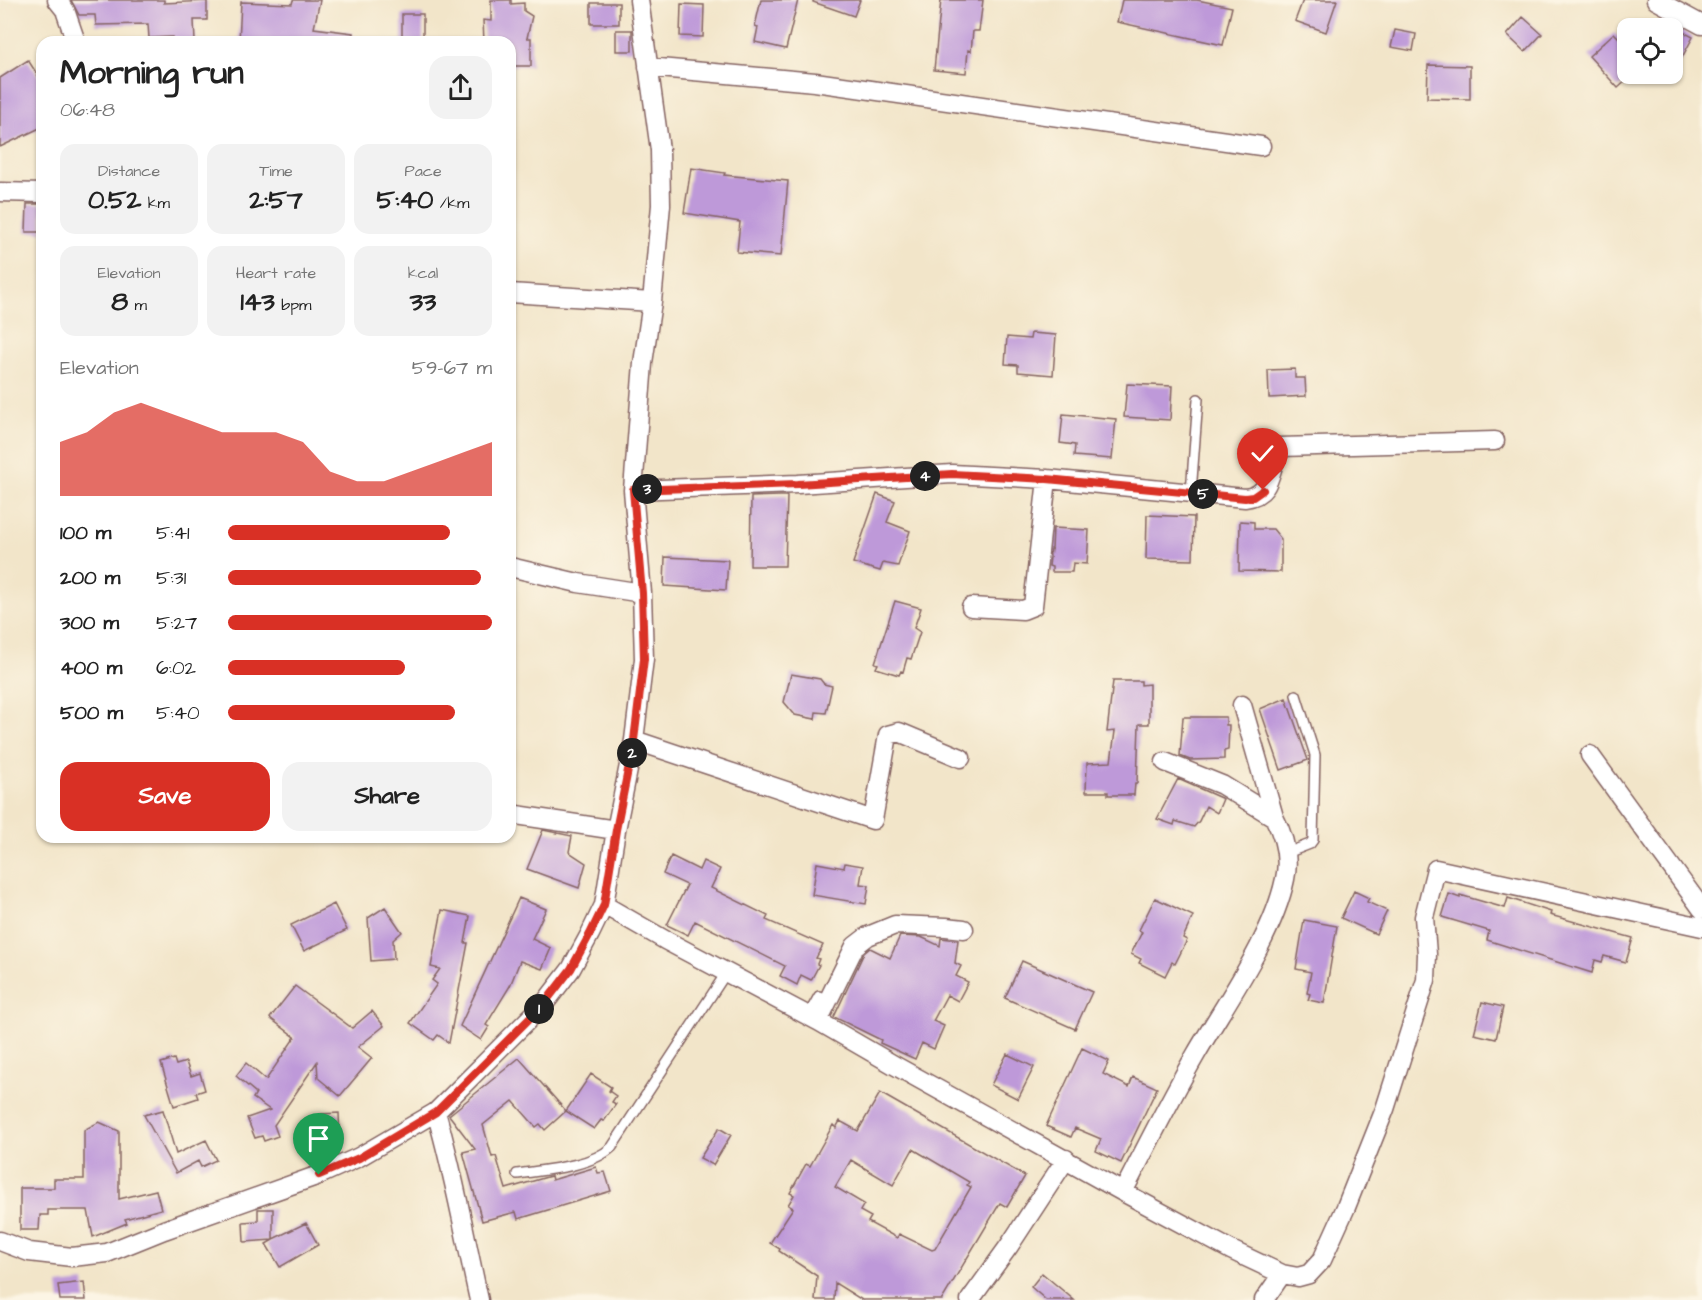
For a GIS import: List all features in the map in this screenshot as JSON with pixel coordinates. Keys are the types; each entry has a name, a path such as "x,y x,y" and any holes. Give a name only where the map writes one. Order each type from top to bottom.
{"street":[{"path":"57,0 65,10 74,36"},
{"path":"0,1241 29,1252 72,1257 107,1253 359,1158 436,1112 544,1004 571,969 604,905 634,740 644,659 642,593 633,490 643,363 652,302 661,206 660,150 639,0"},
{"path":"1656,0 1702,25"},
{"path":"648,67 815,82 1261,146"},
{"path":"0,192 36,193"},
{"path":"516,293 652,302"},
{"path":"633,490 798,484 952,474 1047,479 1253,497 1263,490 1268,482 1276,454 1281,447 1495,441"},
{"path":"971,608 1023,610 1033,606 1047,479"},
{"path":"516,568 578,583 642,593"},
{"path":"1123,1192 1194,1057 1260,944 1279,903 1286,876 1287,853 1274,817 1242,705"},
{"path":"634,740 873,820 888,735 899,732 961,758"},
{"path":"1590,755 1702,909"},
{"path":"1165,762 1222,785 1274,817"},
{"path":"516,815 616,830"},
{"path":"604,905 1231,1250 1282,1274 1298,1277 1309,1274 1322,1260 1385,1109 1426,980 1427,954 1424,917 1436,869 1702,927"},
{"path":"813,1019 855,946 868,936 895,925 964,929"},
{"path":"436,1112 451,1165 479,1300"},
{"path":"970,1300 1041,1200 1066,1159"},
{"path":"1264,1300 1282,1274"}],"lane":[{"path":"1191,493 1198,399"},
{"path":"1287,853 1310,844 1313,840 1315,755 1296,696"},
{"path":"517,1174 567,1166 605,1154 612,1147 726,972"},
{"path":"813,1019 819,996"}],"building":[{"path":"71,0 164,0 164,3 207,1 207,20 194,20 195,36 149,36 148,24 96,25 95,15 79,15"},
{"path":"293,0 320,0 314,28 353,33 353,36 239,36 241,2 292,4"},
{"path":"491,0 511,0 511,4 524,3 524,11 532,16 527,38 531,38 531,66 516,66 516,36 484,36 483,20 491,21"},
{"path":"761,0 798,0 786,49 755,42 758,27 755,26"},
{"path":"813,0 860,0 854,16 813,2"},
{"path":"941,0 983,0 979,31 973,31 971,51 968,50 966,73 934,70"},
{"path":"1122,0 1197,0 1232,7 1223,45 1117,22"},
{"path":"1303,0 1337,0 1326,32 1295,21"},
{"path":"591,3 619,3 619,24 591,24"},
{"path":"681,4 704,5 703,37 680,36"},
{"path":"402,14 423,14 423,36 402,36"},
{"path":"1523,17 1542,34 1525,52 1507,35"},
{"path":"616,30 632,30 632,51 616,51"},
{"path":"1395,30 1416,34 1413,51 1391,47"},
{"path":"1683,32 1693,37 1683,56"},
{"path":"1614,33 1617,36 1617,84 1622,84 1618,88 1589,56"},
{"path":"28,60 36,73 36,130 0,147 0,78"},
{"path":"1428,65 1470,66 1470,99 1427,98"},
{"path":"691,168 725,173 724,175 788,181 781,256 737,252 740,222 684,213"},
{"path":"27,204 36,204 36,232 26,232"},
{"path":"1031,333 1056,335 1053,375 1018,372 1018,365 1005,364 1007,337 1030,339"},
{"path":"1295,369 1295,378 1305,378 1306,396 1269,398 1268,370"},
{"path":"1127,384 1172,386 1170,420 1124,417"},
{"path":"1063,414 1116,419 1112,459 1074,456 1075,445 1060,443"},
{"path":"877,494 895,501 887,522 910,531 898,566 883,563 880,571 853,563"},
{"path":"787,496 785,566 750,566 751,497"},
{"path":"1147,515 1194,517 1193,560 1146,559"},
{"path":"1240,521 1254,522 1254,529 1273,529 1281,539 1281,572 1239,571"},
{"path":"1053,528 1089,530 1087,564 1073,563 1072,572 1052,572 1052,567 1049,566"},
{"path":"665,557 728,560 726,590 664,586"},
{"path":"895,601 921,608 914,628 920,632 911,659 907,658 903,672 901,671 899,675 876,668 878,664 875,663"},
{"path":"791,674 820,679 824,684 832,686 826,713 816,712 815,719 795,715 784,702"},
{"path":"1113,681 1141,681 1141,685 1149,684 1149,724 1139,724 1137,783 1135,783 1134,795 1086,792 1087,763 1111,762 1115,731 1107,732"},
{"path":"1286,698 1308,760 1281,770 1260,709"},
{"path":"1183,717 1226,717 1226,725 1229,725 1228,750 1224,751 1224,759 1190,760 1180,756"},
{"path":"1178,779 1223,799 1217,813 1206,806 1194,827 1175,821 1174,825 1157,819"},
{"path":"543,830 572,836 569,852 586,863 579,888 527,869"},
{"path":"671,856 699,870 703,861 720,869 711,888 768,916 766,920 823,945 816,958 819,959 817,964 819,965 811,980 801,975 797,985 780,976 785,966 695,921 688,935 667,925 687,885 663,874"},
{"path":"817,863 844,868 845,863 863,866 860,884 869,885 866,904 812,895"},
{"path":"1354,891 1369,898 1367,902 1387,911 1376,934 1341,918"},
{"path":"1449,894 1505,908 1508,898 1551,912 1550,915 1633,938 1626,962 1604,956 1602,962 1595,960 1592,973 1487,940 1489,931 1442,917"},
{"path":"519,898 546,909 532,939 551,948 542,969 520,961 510,986 486,1025 489,1027 481,1040 460,1026"},
{"path":"1155,898 1193,916 1183,938 1187,940 1175,964 1172,962 1165,976 1139,963 1141,959 1131,954 1142,932 1139,930"},
{"path":"334,904 347,930 304,951 291,925"},
{"path":"385,907 402,932 393,940 394,959 371,961 368,918"},
{"path":"442,910 470,916 465,943 468,943 449,1043 438,1035 434,1040 410,1023 437,984 432,980 440,969 431,967"},
{"path":"1304,920 1337,926 1324,1003 1308,1000 1311,972 1296,969"},
{"path":"900,936 921,937 940,946 941,938 958,940 955,963 961,966 956,976 968,982 958,1001 947,995 933,1021 944,1026 934,1049 922,1043 915,1059 880,1043 881,1040 834,1017 864,953 870,948 890,958"},
{"path":"1022,961 1092,992 1075,1029 1005,998"},
{"path":"295,986 352,1028 372,1011 384,1026 358,1047 372,1058 340,1096 318,1078 317,1062 274,1125 278,1136 264,1141 262,1136 255,1138 247,1118 270,1110 253,1098 256,1093 236,1076 246,1063 266,1080 295,1037 270,1018"},
{"path":"1482,1002 1503,1007 1496,1039 1474,1034"},
{"path":"1082,1048 1109,1061 1103,1074 1129,1087 1133,1077 1157,1088 1121,1163 1096,1151 1101,1139 1075,1128 1071,1137 1046,1126"},
{"path":"1007,1054 1034,1067 1018,1099 991,1085"},
{"path":"519,1058 566,1111 545,1130 540,1124 536,1127 513,1101 483,1125 492,1157 496,1156 506,1189 551,1176 552,1180 596,1167 598,1173 605,1172 611,1191 518,1219 516,1212 482,1221 463,1152 475,1149 449,1115"},
{"path":"174,1059 176,1065 186,1062 191,1076 200,1073 205,1090 196,1093 198,1098 174,1106 161,1063"},
{"path":"591,1074 611,1087 609,1091 616,1096 612,1102 616,1104 604,1121 601,1120 594,1129 566,1111"},
{"path":"880,1093 1025,1176 1007,1207 1000,1203 942,1300 862,1300 835,1283 834,1300 815,1300 817,1276 770,1243 793,1208 788,1205 794,1195 790,1193 806,1164 810,1166 833,1125 836,1128 840,1121 858,1131","holes":["913,1149 969,1182 967,1185 971,1187 935,1249 932,1250 899,1234 897,1238 868,1222 871,1217 860,1211 864,1204 835,1187 851,1160 893,1185"]},
{"path":"163,1110 176,1154 206,1140 216,1160 201,1167 198,1161 176,1173 144,1115"},
{"path":"339,1113 340,1139 316,1141 314,1120 322,1120 321,1114"},
{"path":"99,1122 119,1131 119,1199 156,1190 161,1209 125,1219 127,1223 93,1237 88,1210 48,1210 48,1215 40,1215 39,1230 20,1230 20,1188 54,1188 54,1179 84,1179 84,1130"},
{"path":"719,1128 731,1135 713,1165 700,1158"},
{"path":"258,1209 273,1209 273,1239 306,1223 318,1245 280,1267 266,1244 273,1240 244,1242 243,1222 258,1221"},
{"path":"1042,1273 1074,1300 1046,1300 1031,1287"},
{"path":"84,1282 86,1300 60,1300 58,1285"}],"route":[{"path":"319,1175 359,1158 436,1112 544,1004 571,969 604,905 634,740 644,659 642,593 633,490 798,484 952,474 1047,479 1245,498 1253,497 1263,490"}]}
